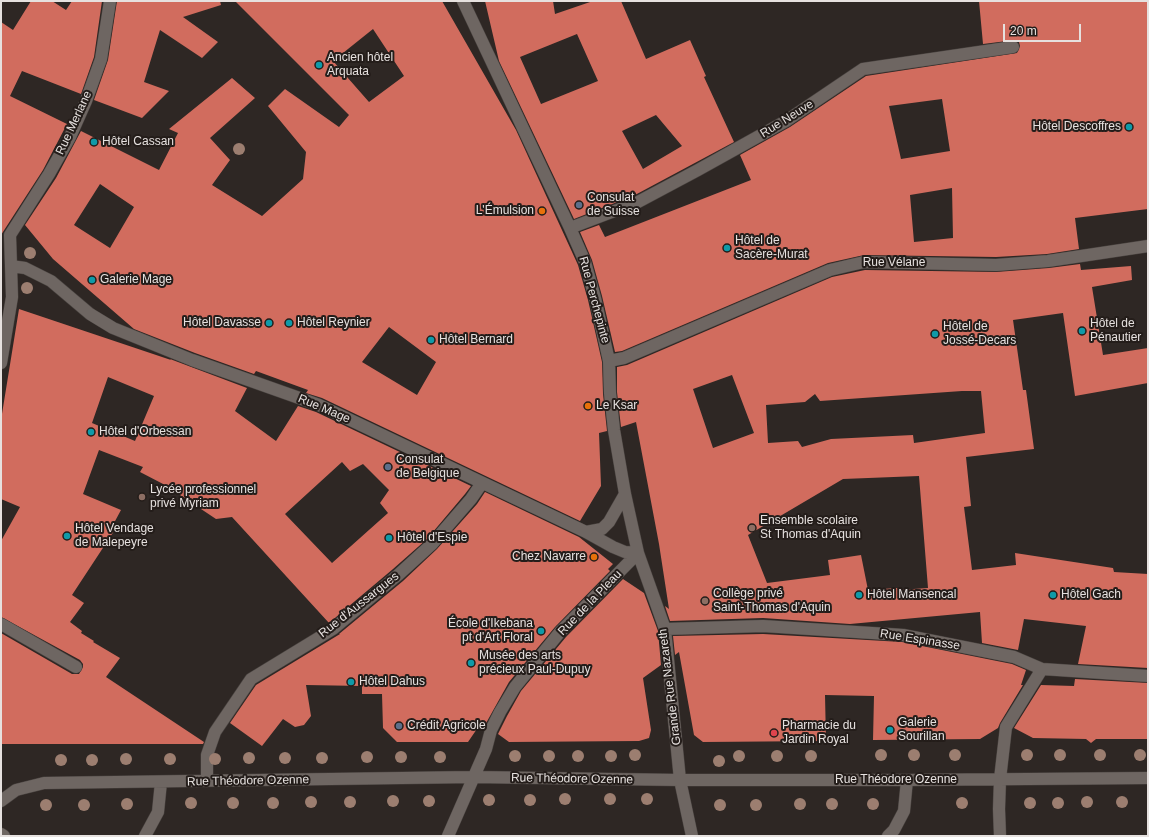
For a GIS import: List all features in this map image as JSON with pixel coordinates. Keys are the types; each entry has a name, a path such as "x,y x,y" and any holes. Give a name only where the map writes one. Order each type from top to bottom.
{"street":[{"name":"Rue Merlane","path":"6,231 49,174 70,136 86,101 100,60 110,1"},
{"name":"Rue Perchepinte","path":"463,1 585,262 595,298 609,361 610,393 614,430 625,494"},
{"name":"Rue Neuve","path":"570,228 638,202 698,170 786,121 863,69 1013,47"},
{"path":"1,363 12,297 11,266 6,231"},
{"name":"Rue Vélane","path":"609,361 624,358 830,270 864,262 996,265 1048,261 1148,246"},
{"path":"1,277 11,266"},
{"name":"Rue Mage","path":"11,266 25,268 49,280 90,314 113,328 192,360 319,405 586,532 624,552 638,553"},
{"name":"Rue d'Aussargues","path":"207,781 207,755 215,732 251,679 333,628 398,575 432,544 471,499 482,483"},
{"path":"586,532 602,529 609,522 625,494"},
{"name":"Grande Rue Nazareth","path":"625,494 638,553 665,629 680,780 692,836"},
{"name":"Rue de la Pleau","path":"448,836 472,777 486,749 491,730 515,687 560,632 638,553"},
{"path":"1,624 76,667"},
{"name":"Rue Espinasse","path":"665,629 763,626 903,635 1014,657 1042,669 1148,676"},
{"path":"1000,836 1000,779 1006,727 1042,669"},
{"name":"Rue Théodore Ozenne","path":"1,801 16,790 44,783 472,777 680,780 1148,778"},
{"path":"888,836 894,830 904,811 907,780"},
{"path":"144,836 158,812 161,782"}],"building":[{"path":"31,1 52,1 66,10 72,1 102,1 94,57 81,94 22,71 10,96 67,124 43,170 1,235 1,22 13,30"},
{"path":"117,1 220,1 221,5 183,17 218,42 202,58 160,30 144,82 169,91 142,118 94,100 108,60"},
{"path":"235,1 442,1 516,130 578,265 588,300 602,362 603,394 607,431 599,433 601,486 580,521 322,398 306,393 308,390 256,371 254,374 134,329 53,259 25,225 56,178 81,131 159,170 178,133 169,129 232,78 255,98 210,138 230,160 212,185 262,216 303,179 306,152 268,106 285,89 339,127 349,115","holes":["373,29 404,76 369,102 333,61","100,184 134,207 110,248 74,225","389,327 436,362 417,395 362,362"]},
{"path":"485,1 553,1 555,14 593,1 621,1 646,59 690,40 706,76 704,77 734,142 635,195 574,219 499,61","holes":["577,34 598,81 541,104 520,57","656,115 682,146 643,169 622,131"]},
{"path":"979,1 1148,1 1148,209 1075,218 1079,249 1047,254 996,257 864,255 828,263 622,351 615,352 592,260 580,232 599,225 605,237 751,180 740,155 790,127 866,76 1017,53 1020,46 1019,42 1015,40 983,44","holes":["942,99 950,151 901,159 889,106","952,188 953,238 914,242 910,195"]},
{"path":"1080,264 1081,270 1131,266 1132,280 1092,287 1103,355 1148,348 1148,383 1075,396 1063,313 1013,320 1023,390 1026,390 1034,449 966,457 971,506 964,507 972,570 1016,565 1015,553 1113,568 1114,572 1148,574 1148,668 1078,664 1086,626 1024,619 1018,650 982,643 980,612 850,624 763,618 670,621 665,606 669,609 659,544 636,422 621,427 617,392 617,367 627,365 832,277 865,270 996,272","holes":["732,375 754,433 713,448 693,389","981,391 985,433 914,443 913,435 831,439 802,447 798,441 768,443 766,405 805,402 815,394 820,401","919,476 928,588 868,590 861,555 828,560 830,575 767,583 748,535 843,479"]},
{"path":"19,309 171,360 170,359 247,388 235,411 276,441 298,406 316,412 471,486 427,539 329,623 232,517 216,519 165,485 140,472 143,467 99,450 83,494 121,510 114,523 118,525 72,595 84,603 70,622 82,631 81,633 94,641 93,642 120,658 106,677 204,742 203,744 1,744 1,633 72,674 79,674 83,664 80,660 1,617 1,541 20,507 1,499 1,420","holes":["108,377 154,396 135,441 92,423","342,462 350,471 363,464 389,490 380,503 388,513 332,563 285,514"]},
{"path":"485,492 579,537 613,564 608,569 610,571 555,627 509,682 485,725 481,723 468,742 397,742 383,728 382,694 362,694 362,686 306,685 311,716 304,725 295,727 283,719 262,746 230,723 256,685 340,634 403,581 437,549 477,504"},
{"path":"623,579 644,593 658,631 661,665 643,678 651,730 649,738 639,741 509,742 498,734 521,691 566,637"},
{"path":"763,634 902,642 1012,664 1026,670 1021,685 1023,685 998,728 980,739 873,740 874,696 825,695 826,741 703,742 694,735 679,652 675,655 673,636"},
{"path":"1075,679 1148,683 1148,739 1096,739 1091,743 1086,739 1033,738 1014,728 1041,685 1074,686"}],"place":[{"name":"Ancien hôtel Arquata","path":"319,65"},
{"name":"Hôtel Descoffres","path":"1129,127"},
{"name":"Hôtel Cassan","path":"94,142"},
{"name":"Consulat de Suisse","path":"579,205"},
{"name":"L'Émulsion","path":"542,211"},
{"name":"Hôtel de Sacère-Murat","path":"727,248"},
{"name":"Galerie Mage","path":"92,280"},
{"name":"Hôtel Davasse","path":"269,323"},
{"name":"Hôtel Reynier","path":"289,323"},
{"name":"Hôtel de Pénautier","path":"1082,331"},
{"name":"Hôtel de Jossé-Decars","path":"935,334"},
{"name":"Hôtel Bernard","path":"431,340"},
{"name":"Le Ksar","path":"588,406"},
{"name":"Hôtel d'Orbessan","path":"91,432"},
{"name":"Consulat de Belgique","path":"388,467"},
{"name":"Lycée professionnel privé Myriam","path":"142,497"},
{"name":"Ensemble scolaire St Thomas d'Aquin","path":"752,528"},
{"name":"Hôtel Vendage de Malepeyre","path":"67,536"},
{"name":"Hôtel d'Espie","path":"389,538"},
{"name":"Chez Navarre","path":"594,557"},
{"name":"Hôtel Mansencal","path":"859,595"},
{"name":"Hôtel Gach","path":"1053,595"},
{"name":"Collège privé Saint-Thomas d'Aquin","path":"705,601"},
{"name":"École d'Ikebana pt d'Art Floral","path":"541,631"},
{"name":"Musée des arts précieux Paul-Dupuy","path":"471,663"},
{"name":"Hôtel Dahus","path":"351,682"},
{"name":"Crédit Agricole","path":"399,726"},
{"name":"Galerie Sourillan","path":"890,730"},
{"name":"Pharmacie du Jardin Royal","path":"774,733"}]}
